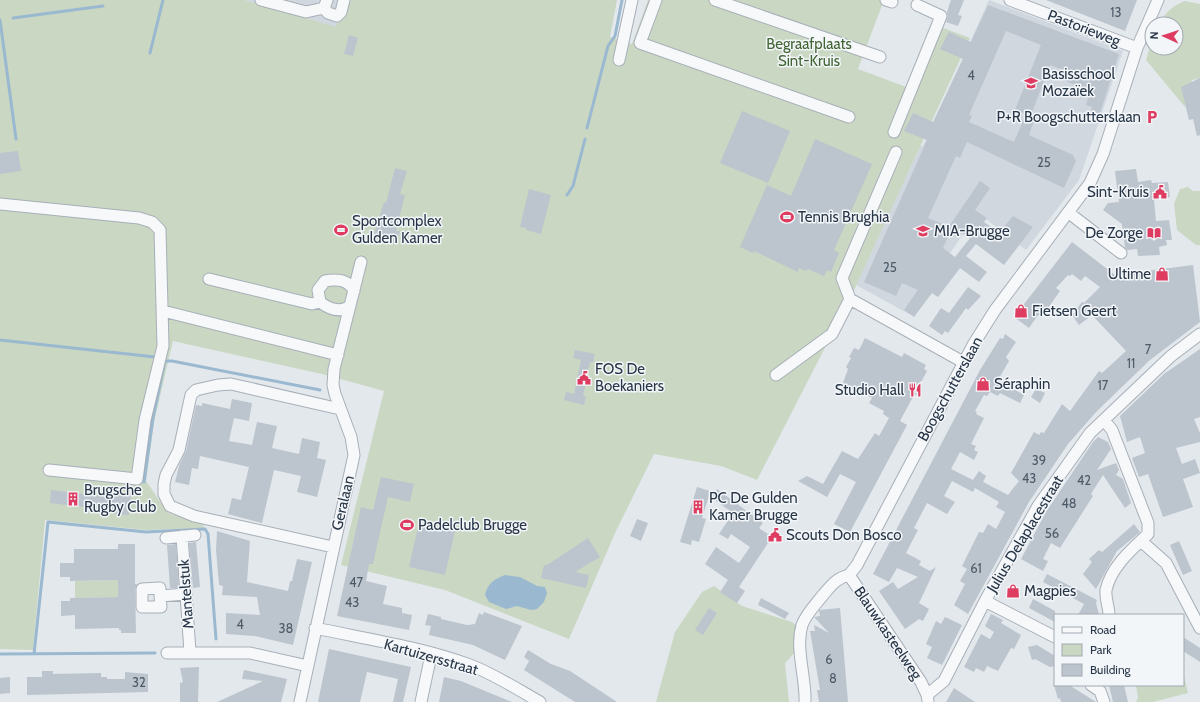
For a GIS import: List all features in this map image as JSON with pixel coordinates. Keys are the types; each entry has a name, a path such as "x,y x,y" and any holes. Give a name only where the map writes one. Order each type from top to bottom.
{"street":[{"path":"260,0 306,12 326,4 328,14 336,16 341,12 344,0"},
{"path":"619,60 632,0"},
{"path":"656,0 640,43 849,117"},
{"path":"715,0 880,57"},
{"name":"Pastorieweg","path":"1010,0 1137,48"},
{"name":"Boogschutterslaan","path":"849,575 857,565 963,362 995,310 1090,183 1103,154 1137,48 1158,0"},
{"path":"894,132 941,16 917,5"},
{"path":"896,152 842,278 850,299 963,362"},
{"path":"0,204 139,218 152,222 160,230 163,346 145,420 137,479 49,470"},
{"path":"1069,213 1121,253"},
{"path":"354,291 352,286 344,281 335,279 325,280 318,290 320,302 329,308 337,310 350,306 354,291 361,262"},
{"path":"209,279 312,304 320,302"},
{"path":"776,375 832,334 850,299"},
{"name":"Geralaan","path":"300,702 315,628 354,456 351,437 340,409 333,385 338,355 350,306"},
{"path":"163,311 338,355"},
{"name":"Julius Delaplacestraat","path":"928,698 944,681 985,601 1038,506 1090,434 1171,356 1200,334"},
{"path":"333,547 208,519 173,509 164,494 164,484 166,475 179,450 192,395 200,388 231,384 340,409"},
{"path":"1104,420 1112,430 1146,514 1148,523 1148,534 1129,551 1109,582 1106,597 1109,614"},
{"path":"166,538 195,535"},
{"name":"Mantelstuk","path":"182,536 190,652"},
{"path":"1141,541 1166,563 1200,628"},
{"name":"Blauwkasteelweg","path":"805,702 800,639 802,626 808,614 832,584 840,577 849,575 921,682 928,698"},
{"path":"160,596 186,594"},
{"path":"985,601 1054,636"},
{"name":"Kartuizersstraat","path":"315,628 432,654 470,666 502,680 540,702"},
{"path":"167,653 250,653 308,666"},
{"path":"421,702 432,654"},
{"path":"1093,686 1100,691 1104,702"}],"shaded area":[{"path":"244,0 345,0 337,28"},
{"path":"989,0 1123,51 1079,180 1026,250 978,213 936,273 949,282 938,297 925,288 909,314 856,285 920,146 923,146"}],"green space":[{"name":"Sportcomplex Gulden Kamer","path":"0,0 244,0 336,27 345,0 617,0 610,37 632,44 648,0 884,0 858,69 909,88 935,25 970,38 850,299 757,480 721,466 654,454 616,531 569,639 445,590 341,565 384,391 322,374 173,341 154,422 146,481 168,513 203,524 204,528 146,530 45,520 33,650 0,649"},
{"path":"1185,1 1200,4 1200,78 1192,80 1185,107 1146,60 1147,56 1184,56 1184,16 1164,16 1177,5"},
{"path":"1188,187 1193,191 1200,191 1200,245 1196,245 1177,230 1174,204 1180,189"},
{"path":"118,580 118,597 75,598 75,581"},
{"path":"714,586 742,606 792,622 798,627 796,651 785,663 789,702 656,702 675,632 702,592"},
{"path":"1184,676 1188,693 1153,702 1136,702 1138,698 1136,686 1184,686"}],"water":[{"path":"505,575 520,577 537,586 545,587 547,593 544,602 537,609 531,610 517,606 506,609 489,602 485,595 488,587 495,580"}],"building":[{"path":"951,0 964,0 958,15 962,16 958,26 946,22 948,16 947,12"},
{"path":"1046,0 1137,0 1125,31"},
{"path":"988,5 1119,54 1099,116 1090,113 1092,107 1086,105 1090,91 1063,80 1067,71 1050,65 1031,115 1026,114 1035,118 1029,135 1073,155 1076,161 1064,188 967,142 960,158 956,156 928,218 952,228 943,248 955,257 970,238 950,225 980,181 990,188 975,210 987,218 984,222 999,233 1013,216 1033,227 1004,265 976,244 966,256 987,272 979,282 960,268 938,297 932,293 914,317 904,310 918,290 902,283 896,296 864,282 927,140 904,131 913,113 933,122 963,59 940,49 949,32 971,42","holes":["1006,31 1041,45 1015,110 1026,114 1014,142 969,122 972,116 969,115"]},
{"path":"349,35 358,38 353,56 344,54"},
{"path":"1200,78 1200,135 1197,136 1193,119 1189,120 1181,87"},
{"path":"742,111 790,131 768,183 720,163"},
{"path":"815,139 872,164 834,250 839,253 831,272 827,270 824,276 808,269 806,271 799,268 798,272 754,251 753,253 740,247 767,185 791,196"},
{"path":"18,151 21,171 0,174 0,153"},
{"path":"395,168 407,171 400,194 405,195 396,231 400,231 396,244 373,238 384,202 386,203"},
{"path":"1136,169 1138,182 1151,180 1152,183 1168,182 1170,197 1154,200 1156,221 1169,220 1172,240 1166,240 1167,245 1159,247 1160,255 1138,256 1137,249 1127,250 1125,247 1122,224 1103,210 1108,203 1119,202 1115,171"},
{"path":"529,189 551,195 541,234 520,227"},
{"path":"1072,242 1115,275 1193,265 1200,322 1150,360 1097,411 1068,444 1029,502 968,614 954,605 965,584 960,581 967,569 962,566 979,532 983,533 988,524 996,529 1005,512 996,507 999,502 975,488 973,492 952,481 944,496 955,502 947,514 927,503 914,528 918,530 906,553 921,561 919,565 930,571 936,567 919,603 929,609 923,621 919,619 905,629 879,591 893,582 898,589 918,577 897,568 889,582 873,574 980,370 1000,338 1003,339 1005,334 1016,342 1006,357 1009,361 998,380 1024,395 1020,403 1000,393 998,396 990,392 987,396 984,395 975,411 977,412 976,414 984,418 971,444 976,446 974,450 978,452 974,460 960,452 951,469 973,480 979,471 986,476 983,482 1008,495 1019,481 1011,473 1034,432 1039,435 1041,432 1044,433 1062,404 1070,411 1099,371 1102,373 1126,351 1092,315 1079,325 1072,315 1082,302 1084,303 1100,287 1085,276 1081,281 1072,274 1070,276 1068,275 1056,288 1060,291 1041,318 1038,315 1029,328 1014,317"},
{"path":"968,287 981,296 968,310 966,308 948,333 945,331 942,335 929,326 941,308 949,313"},
{"path":"865,338 902,357 904,353 926,365 924,369 927,371 920,384 922,389 921,393 914,395 900,421 907,425 850,532 834,524 856,482 840,474 827,497 798,481 807,476 823,484 842,451 858,459 875,433 879,436 889,418 883,414 884,411 869,403 872,398 843,383 848,369 846,367 851,358 849,357 854,348 859,350"},
{"path":"1200,349 1200,417 1194,419 1200,433 1200,442 1176,448 1182,464 1195,459 1200,473 1183,479 1193,507 1163,517 1148,474 1139,477 1132,458 1145,453 1140,437 1127,442 1120,416 1164,374"},
{"path":"575,350 595,354 593,362 590,362 583,396 586,396 584,405 564,400 566,392 574,394 581,360 573,358"},
{"path":"1036,389 1045,393 1040,403 1031,397"},
{"path":"232,399 252,403 249,421 234,418 229,441 252,445 257,422 277,426 272,448 299,454 302,438 320,442 317,458 326,460 317,497 297,492 301,476 274,470 262,523 228,514 232,498 241,500 249,467 200,456 198,469 192,468 189,485 175,482 179,466 186,451 196,405 202,406 202,403 230,409"},
{"path":"1098,437 1108,442 1111,449 1097,470 1116,463 1119,470 1116,475 1123,479 1131,503 1125,508 1103,475 1091,494 1093,496 1060,548 1051,543 1043,559 1048,561 1043,571 1021,559 1046,512 1093,442"},
{"path":"381,477 414,484 410,502 388,497 373,564 369,564 366,581 387,586 383,604 402,608 402,613 412,615 409,630 337,616 361,507 373,510"},
{"path":"697,487 716,493 717,489 763,523 759,528 772,537 739,587 745,591 737,603 720,592 728,580 705,564 716,547 739,563 750,547 731,534 728,539 719,534 733,513 709,496 702,518 706,519 699,542 692,540 691,545 680,542"},
{"path":"51,490 110,497 110,492 131,495 129,515 108,513 108,510 50,503"},
{"path":"637,519 648,523 641,541 630,536"},
{"path":"419,523 455,531 445,575 409,567"},
{"path":"1134,524 1140,532 1117,551 1096,589 1083,574 1092,562 1089,559 1099,550 1102,552"},
{"path":"217,531 250,541 247,582 288,591 297,559 312,562 293,645 255,636 226,634 226,613 260,615 257,597 222,595 223,586 219,585 216,550"},
{"path":"588,538 600,557 575,572 589,575 586,588 541,578 544,565 547,565"},
{"path":"1179,541 1192,571 1183,575 1170,545"},
{"path":"196,542 200,587 193,588 189,543"},
{"path":"118,544 135,544 135,584 137,584 135,589 136,633 121,633 119,628 75,629 75,615 61,616 61,601 70,601 70,598 118,597 118,580 70,581 70,577 60,577 60,563 74,563 74,549 118,549"},
{"path":"176,544 179,588 170,588 167,545"},
{"path":"1047,574 1097,600 1096,603 1099,614 1079,614 1084,604 1043,582"},
{"path":"761,598 789,613 785,619 758,605"},
{"path":"1033,599 1055,611 1054,621 1029,608"},
{"path":"709,608 717,613 703,635 695,630"},
{"path":"840,608 848,702 819,702 817,690 820,690 810,631 815,631 814,625 829,633 814,617 820,616 819,610"},
{"path":"484,612 522,626 505,660 473,645 429,635 431,626 425,625 428,614 441,617 441,619 467,625 475,624 479,613 483,615"},
{"path":"991,614 1003,620 1001,623 1021,635 1014,649 1011,648 998,671 987,666 984,672 976,668 974,672 964,667 981,634 990,639 994,632 985,626"},
{"path":"945,617 962,625 942,665 927,658 932,647 926,644 936,621 941,624"},
{"path":"1184,638 1200,648 1200,662 1184,652"},
{"path":"1037,645 1054,655 1054,666 1050,667 1035,659 1032,660 1028,647"},
{"path":"329,649 411,667 403,702 393,702 398,679 367,672 360,702 318,702"},
{"path":"528,650 551,664 570,671 617,702 575,702 524,670 529,661 524,657"},
{"path":"199,667 198,702 180,702 180,683 183,682 180,668"},
{"path":"244,670 287,679 281,702 217,702 263,681 242,679"},
{"path":"42,671 53,671 53,674 101,673 101,677 107,677 107,679 125,679 125,672 148,674 148,692 27,695 27,677 42,677"},
{"path":"10,677 10,693 0,694 0,678"},
{"path":"444,677 461,681 512,702 439,702"},
{"path":"1054,686 1071,686 1096,702 1061,702 1060,698 1058,699"},
{"path":"1109,686 1124,686 1128,702 1113,702"},
{"path":"954,688 975,702 946,702"}],"waterway":[{"path":"150,53 163,0"},
{"path":"587,128 608,46 615,36 622,0"},
{"path":"13,18 103,6"},
{"path":"0,20 16,139"},
{"path":"567,195 573,186 585,139"},
{"path":"0,340 155,357"},
{"path":"144,482 153,418 165,361 172,361 320,390"},
{"path":"34,654 48,522 146,532 205,529 208,534 216,639"},
{"path":"0,654 155,653"}],"place":[{"name":"Basisschool Mozaïek","path":"1031,83"},
{"name":"P+R Boogschutterslaan","path":"1152,117"},
{"name":"Sint-Kruis","path":"1160,192"},
{"name":"Tennis Brughia","path":"787,217"},
{"name":"Sportcomplex Gulden Kamer","path":"341,230"},
{"name":"MIA-Brugge","path":"923,231"},
{"name":"De Zorge","path":"1154,233"},
{"name":"Ultime","path":"1162,274"},
{"name":"Fietsen Geert","path":"1021,311"},
{"name":"FOS De Boekaniers","path":"584,378"},
{"name":"Séraphin","path":"983,384"},
{"name":"Studio Hall","path":"915,390"},
{"name":"Brugsche Rugby Club","path":"73,499"},
{"name":"PC De Gulden Kamer Brugge","path":"698,507"},
{"name":"Padelclub Brugge","path":"407,525"},
{"name":"Scouts Don Bosco","path":"775,535"},
{"name":"Magpies","path":"1013,591"}],"park label":[{"name":"Begraafplaats Sint-Kruis","path":"809,52"}]}
